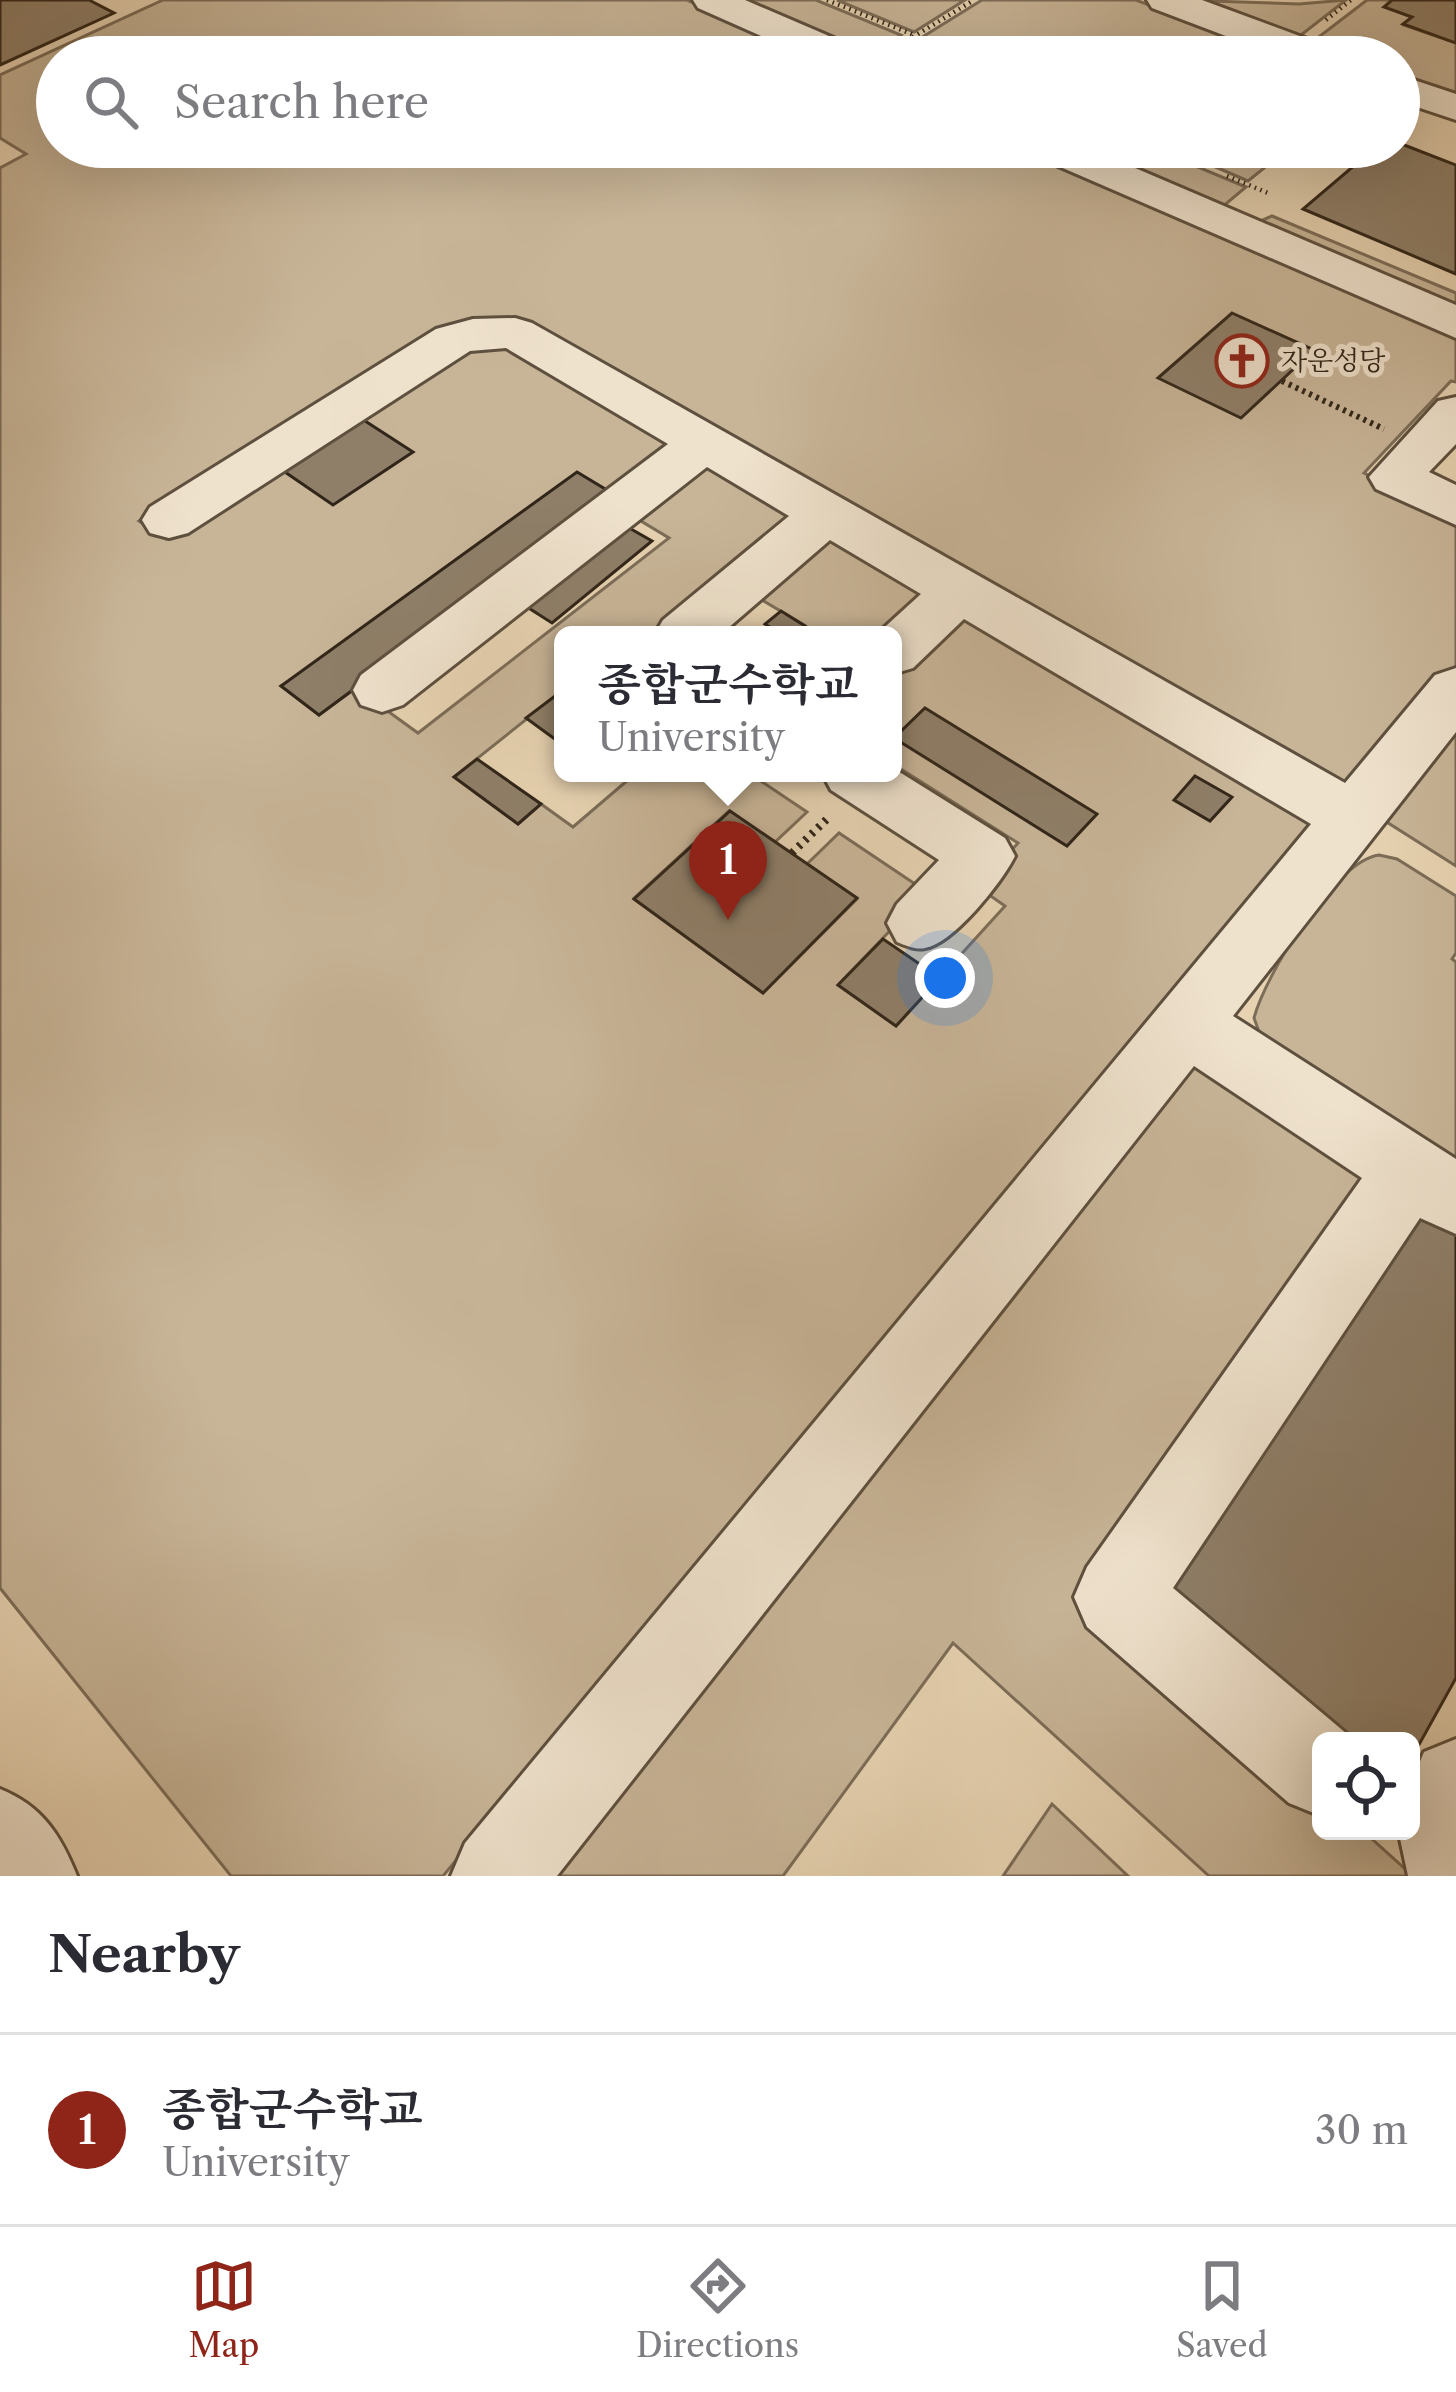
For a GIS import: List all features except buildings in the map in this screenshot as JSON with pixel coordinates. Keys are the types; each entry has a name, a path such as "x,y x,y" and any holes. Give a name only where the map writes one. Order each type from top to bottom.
{"street":[{"path":"712,0 795,36"},
{"path":"1166,0 1262,36"},
{"path":"1420,95 1456,109"},
{"path":"1098,168 1456,323"},
{"path":"169,520 453,340 473,334 515,333 1353,818"},
{"path":"1440,430 1395,477 1456,507"},
{"path":"382,690 704,443"},
{"path":"694,626 827,514"},
{"path":"902,645 961,590"},
{"path":"498,1876 1456,690"},
{"path":"867,782 983,856 920,923"},
{"path":"1186,1023 1433,1185 1117,1597 1312,1763"},
{"path":"0,1835 30,1876"}],"path":[{"path":"827,0 915,36 974,0"},
{"path":"1282,381 1440,430"}],"shaded area":[{"path":"163,0 687,0 772,36 85,36"},
{"path":"732,0 816,0 901,35 817,36"},
{"path":"837,0 965,0 914,32"},
{"path":"982,0 1136,0 1230,36 924,36"},
{"path":"1180,0 1299,4 1346,0 1300,36 1276,36"},
{"path":"1367,0 1403,0 1385,7 1412,17 1404,25 1456,43 1456,102 1420,88 1420,36 1320,36"},
{"path":"36,58 36,168 1079,168 1456,334 1456,382 1451,381 1364,473 1456,517 1456,666 1356,785 1342,789 528,329 441,333 139,521 166,539 464,348 506,344 682,445 281,686 319,715 356,688 418,733 554,627 554,697 454,777 518,824 541,804 573,827 626,782 762,782 807,812 775,842 729,811 634,898 763,993 857,899 807,864 839,833 927,892 838,985 896,1026 1005,906 978,887 1018,843 902,770 902,665 960,612 1312,824 1311,834 443,1876 231,1876 0,1588 0,168 26,154 0,138 0,75"},
{"path":"1127,168 1200,168 1246,187 1221,208"},
{"path":"1218,168 1264,168 1248,181"},
{"path":"1272,216 1456,293 1456,308 1256,223"},
{"path":"704,459 804,517 670,626 556,626 669,538 631,515"},
{"path":"830,529 939,592 902,626 803,626 752,594"},
{"path":"1456,722 1456,866 1382,819"},
{"path":"1379,855 1397,859 1456,896 1456,953 1452,959 1456,962 1456,1175 1262,1040 1254,1018 1272,976 1323,898 1361,862"},
{"path":"1200,1048 1375,1165 1086,1593 1312,1787 1312,1840 1373,1840 1413,1876 1209,1876 953,1643 783,1876 549,1876"},
{"path":"1052,1804 1128,1876 1003,1876"}],"place":[{"name":"자운성당","path":"1242,361"},
{"name":"종합군수학교","path":"728,920"}]}
